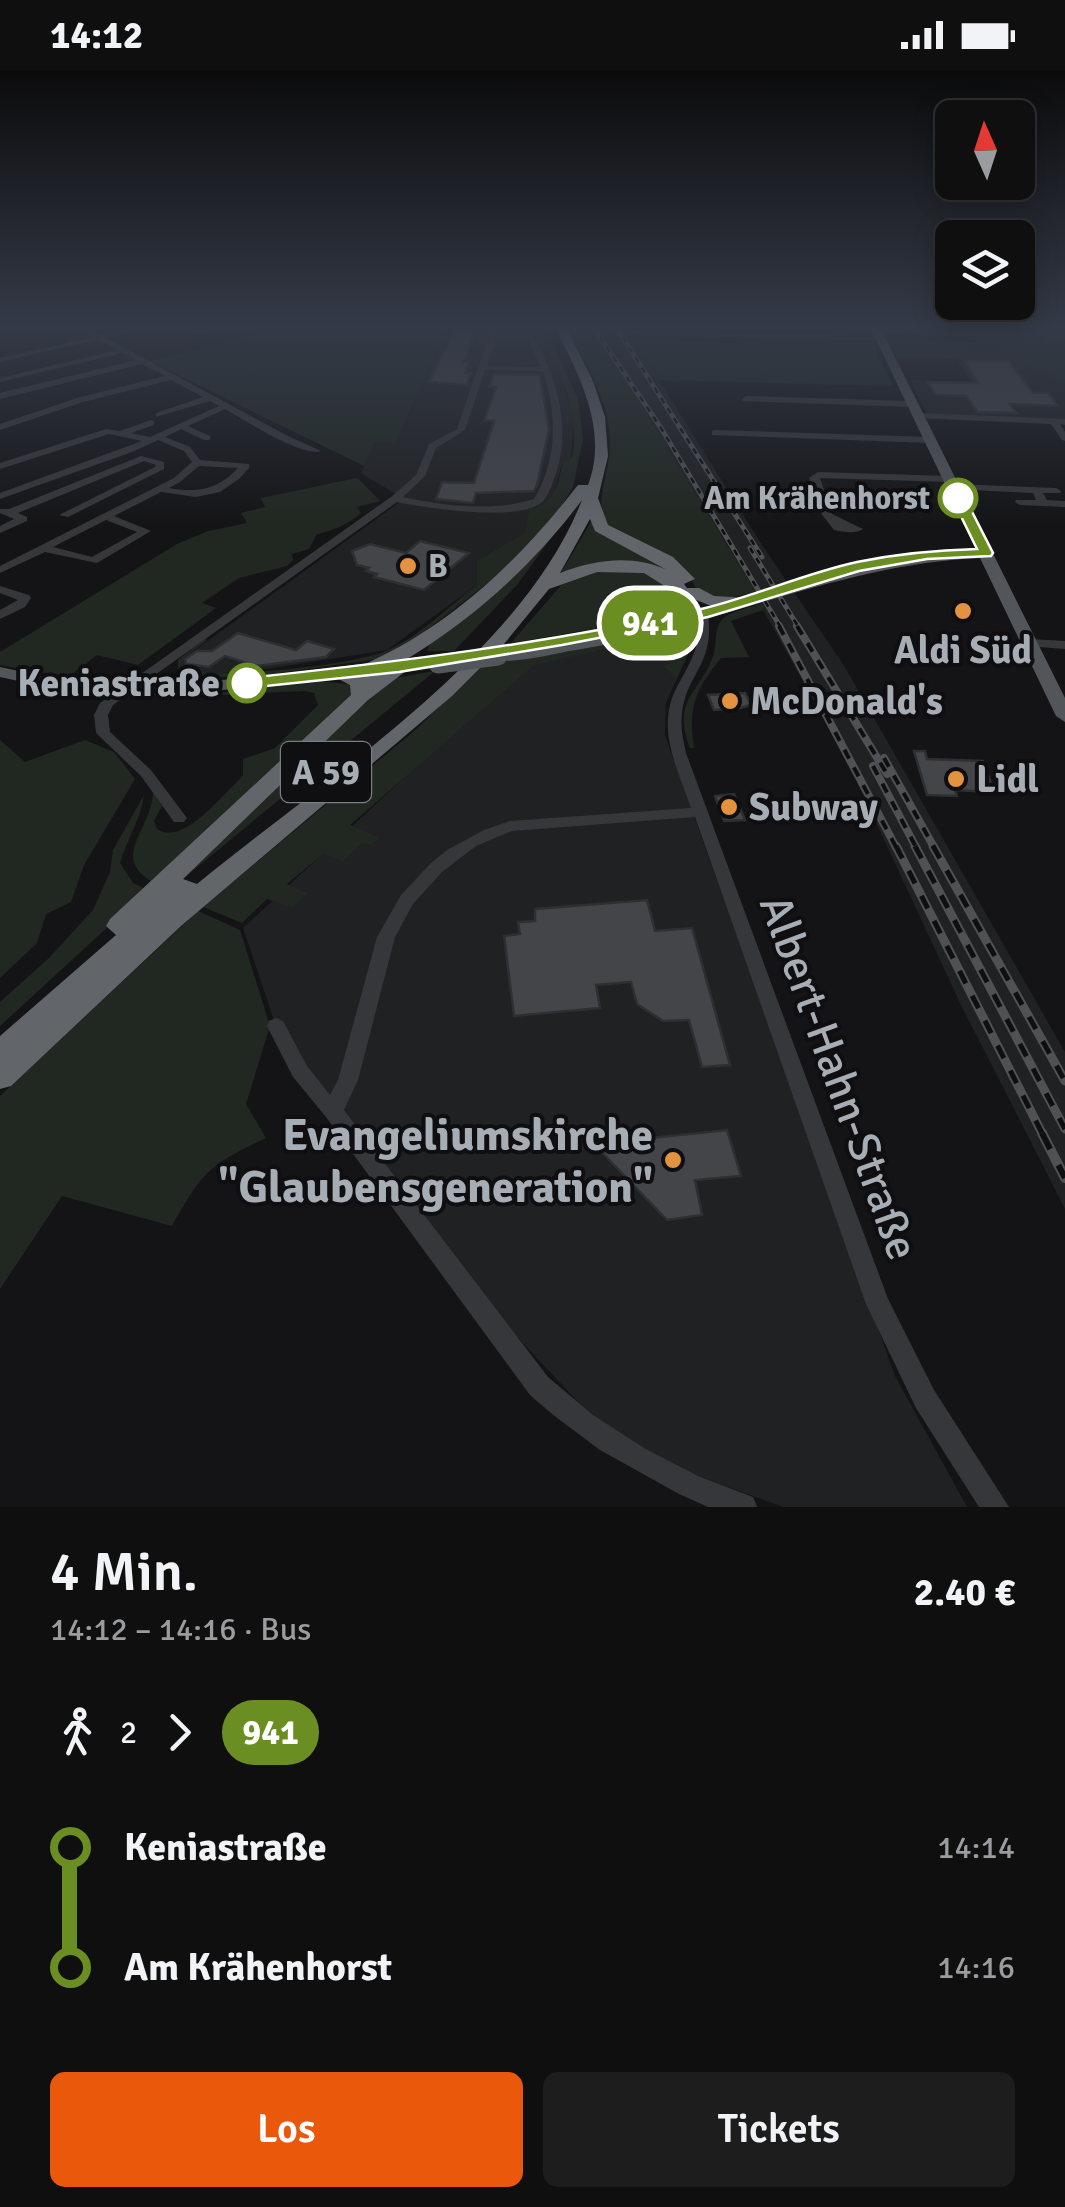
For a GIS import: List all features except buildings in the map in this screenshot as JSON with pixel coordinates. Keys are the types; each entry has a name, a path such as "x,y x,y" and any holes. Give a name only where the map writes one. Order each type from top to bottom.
{"highway":[{"name":"A 59","path":"0,1052 136,929 478,641 526,588 587,494 590,439 583,394"},
{"name":"A 59","path":"0,1078 150,938 400,729 496,641 543,589 567,552 602,457 599,408 592,394"},
{"path":"364,670 394,659 424,640 540,544 587,494 601,528 668,561 682,574 694,592 696,616"},
{"path":"543,589 580,569 636,567 668,578 696,616"},
{"path":"694,592 712,601 743,602"},
{"path":"424,640 422,656 438,662"},
{"path":"31,1024 119,926 360,696 399,667"},
{"path":"338,674 360,682 360,696"}],"main road":[{"path":"907,394 1065,716"},
{"path":"0,672 92,692 182,688 399,667 652,629 857,566 911,558 987,556"},
{"path":"500,653 696,616"}],"street":[{"path":"70,394 80,400"},
{"path":"0,427 104,394"},
{"path":"202,394 316,451"},
{"path":"179,818 146,773 104,733 103,709 395,499 420,476 432,446 461,430 473,394"},
{"path":"395,499 440,506 512,508 538,501 549,478 558,418 552,394"},
{"path":"124,432 209,398"},
{"path":"746,400 1065,422"},
{"path":"0,496 128,450 225,406"},
{"path":"172,410 195,419"},
{"path":"1052,421 1065,438"},
{"path":"181,426 207,438 184,448"},
{"path":"0,466 109,431 184,448 197,464"},
{"path":"715,433 929,440"},
{"path":"56,448 89,464"},
{"path":"64,515 159,468 160,464 128,450"},
{"path":"3,512 144,458"},
{"path":"0,570 160,488 197,464 246,466 221,487 199,497 160,488"},
{"path":"829,516 814,478 818,475 1056,491"},
{"path":"57,476 81,484 88,494 96,496"},
{"path":"2,478 21,488"},
{"path":"1036,490 1043,503"},
{"path":"1020,502 1063,504"},
{"path":"3,512 23,519"},
{"path":"0,530 37,512"},
{"path":"44,548 92,561 146,531 106,516"},
{"path":"0,589 25,598 22,604 0,616"},
{"path":"696,616 698,651"},
{"path":"652,629 679,631 698,651"},
{"path":"1030,643 1065,645"},
{"name":"Albert-Hahn-Straße","path":"698,651 674,704 673,734 878,1304 926,1399 995,1507"},
{"path":"166,662 161,672 163,678 182,688"},
{"path":"333,1111 348,1080 395,915 458,849 486,833 510,826 702,812"},
{"path":"276,1026 290,1059 312,1092 333,1111 550,1397 622,1448 717,1498 743,1507"}],"shaded area":[{"path":"217,394 418,394 396,442 375,442 364,466"},
{"path":"418,394 566,394 574,419 571,457 562,464 547,503 529,509 526,533 477,560 477,585 387,650 267,669 204,674 186,669 184,658 404,499 361,473 375,442 396,442"},
{"path":"566,394 576,394 583,439 573,487 538,544 392,657 257,676 195,678 178,671 178,660 204,639 207,640 184,658 186,669 257,672 318,666 371,656 411,637 477,585 477,560 525,533 529,509 549,498 557,486 562,463 572,457 571,409"},
{"path":"599,394 635,394 756,592 719,600 698,592 688,573 605,527 602,495 610,443"},
{"path":"634,394 668,394 762,545 843,664 1065,1052 1065,1209 960,1003 846,758 763,610 763,603"},
{"path":"917,394 1065,394 1065,420 927,415"},
{"path":"357,478 380,501 357,507 361,513 351,521 317,534 309,549 292,554 293,560 287,566 239,578 202,603 216,608 138,665 97,655 68,677 0,665 0,652 177,544 208,531 247,523 241,513 265,507 261,498"},
{"path":"592,520 652,555 685,586 637,565 561,573"},
{"path":"554,534 517,585 454,651 427,651 431,641"},
{"path":"623,567 663,582 679,603 650,619 511,643 570,575"},
{"path":"763,603 763,610 731,621 749,657 721,658 705,680 693,710 694,748 690,748 685,731 686,706 709,666 721,620"},
{"path":"656,634 690,650 666,703 665,735 895,1376 967,1507 783,1507 621,1448 425,1238 276,1026 243,928 536,655"},
{"path":"656,635 673,637 687,646 687,657 676,679 664,666 669,663 671,651 660,644 641,641 534,665 350,825 379,838 371,845 362,843 343,861 323,854 287,884 307,893 293,908 267,899 242,923 203,907 413,732 484,664"},
{"path":"435,671 149,907 388,679"},
{"path":"318,681 357,685 359,689 156,884 142,874 133,854 153,792 162,806 154,821 157,829 167,833 189,826 243,775 243,759 275,748 318,705 314,693 304,691 194,696"},
{"path":"0,740 25,762 85,740 114,752 135,779 84,865 71,902 46,914 37,943 0,978"},
{"path":"144,795 120,863 133,883 148,890 0,1026 0,1002 49,958 93,910 110,872 113,850"},
{"path":"198,911 240,930 270,1026 246,1104 266,1138 209,1172 172,1226 62,1196 0,1289 0,1096"}],"railway":[{"path":"638,394 781,628"},
{"path":"659,394 762,557"},
{"path":"750,548 799,628"},
{"path":"779,626 897,849"},
{"path":"797,626 887,774"},
{"path":"884,758 935,849"},
{"path":"873,766 917,849"},
{"path":"896,846 1043,1135"},
{"path":"915,846 1065,1129"},
{"path":"933,846 1065,1081"},
{"path":"1042,1133 1065,1178"}],"bus line":[{"name":"941","path":"247,683 399,667 562,640 702,614 857,566 927,555 986,553 958,498"}],"place":[{"name":"Am Krähenhorst","path":"958,498"},
{"name":"B","path":"408,566"},
{"name":"Aldi Süd","path":"963,611"},
{"name":"Keniastraße","path":"247,683"},
{"name":"McDonald's","path":"730,701"},
{"name":"Lidl","path":"956,779"},
{"name":"Subway","path":"729,807"},
{"name":"Evangeliumskirche \"Glaubensgeneration\"","path":"673,1160"}]}
